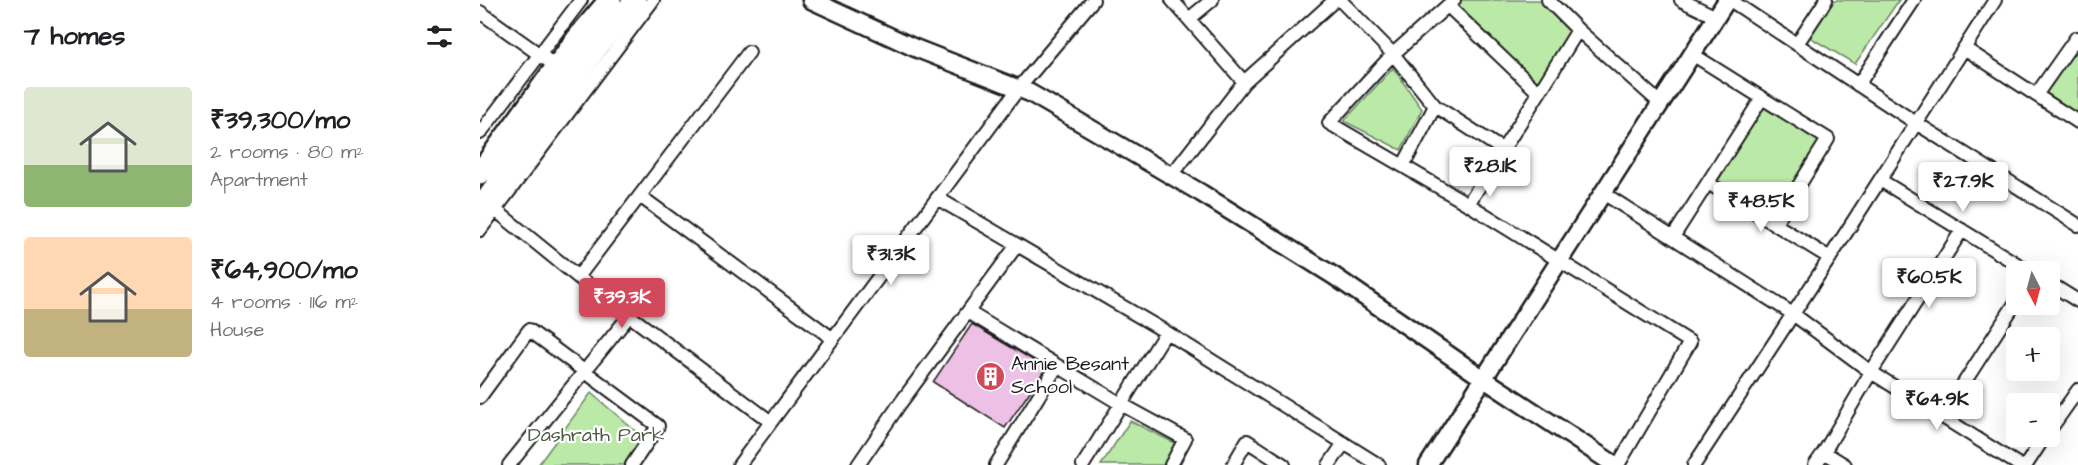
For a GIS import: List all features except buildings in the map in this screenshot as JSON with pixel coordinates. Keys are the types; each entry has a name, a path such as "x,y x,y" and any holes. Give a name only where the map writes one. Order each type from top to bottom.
{"highway":[{"path":"480,173 556,67 610,0"},
{"path":"485,204 597,47 635,0"}],"street":[{"path":"480,133 581,0"},
{"path":"480,230 485,204 653,0"},
{"path":"811,0 915,48 1030,93 1172,176 1334,276 1484,379 1616,465 1690,342 1468,204 1329,123 1393,54 1451,3 1539,93"},
{"path":"739,465 1019,88 1093,0"},
{"path":"1172,0 1244,82"},
{"path":"1189,19 1212,0"},
{"path":"1172,176 1244,82 1335,0"},
{"path":"1340,0 1393,54 1435,106 1503,150"},
{"path":"1548,0 1660,103"},
{"path":"1681,0 1716,17"},
{"path":"1428,465 1728,0 1916,123 2078,225"},
{"path":"1797,44 1826,0"},
{"path":"1858,85 1914,0"},
{"path":"1694,465 1995,0"},
{"path":"480,12 556,67"},
{"path":"1468,204 1578,30"},
{"path":"2036,96 2076,38 2078,40"},
{"path":"1964,48 2078,122"},
{"path":"578,278 749,52"},
{"path":"1692,54 1828,139 1775,224"},
{"path":"1673,237 1762,98"},
{"path":"1403,166 1435,106"},
{"path":"1880,180 2012,261"},
{"path":"1708,183 1830,258"},
{"path":"1604,193 1793,314 1871,372 2019,465"},
{"path":"640,196 832,339"},
{"path":"937,198 1166,332 1379,465"},
{"path":"485,204 578,278 771,422"},
{"path":"1815,465 1871,372 1962,230"},
{"path":"858,465 899,405 1017,246"},
{"path":"2060,290 2078,301"},
{"path":"968,312 1121,404 1185,439 1171,465"},
{"path":"1942,417 2008,315"},
{"path":"509,465 629,316"},
{"path":"480,397 529,330 658,426 632,465"},
{"path":"1083,465 1166,332"},
{"path":"996,465 1057,366"},
{"path":"2060,415 2078,390"},
{"path":"1233,465 1247,441 1284,465"},
{"path":"1329,465 1344,443"},
{"path":"2025,465 2037,447"},
{"path":"1824,452 1845,465"}],"green space":[{"path":"1462,0 1541,0 1572,32 1538,85 1455,6"},
{"path":"1831,0 1899,0 1855,64 1806,35"},
{"path":"2078,49 2078,114 2046,93"},
{"path":"1393,68 1422,109 1401,150 1344,121"},
{"path":"1765,105 1822,140 1773,216 1717,182"},
{"name":"Dashrath Park","path":"591,393 646,440 627,465 538,465"},
{"path":"1130,421 1177,444 1165,465 1101,465"}],"place":[{"name":"Annie Besant School","path":"990,376"}]}
